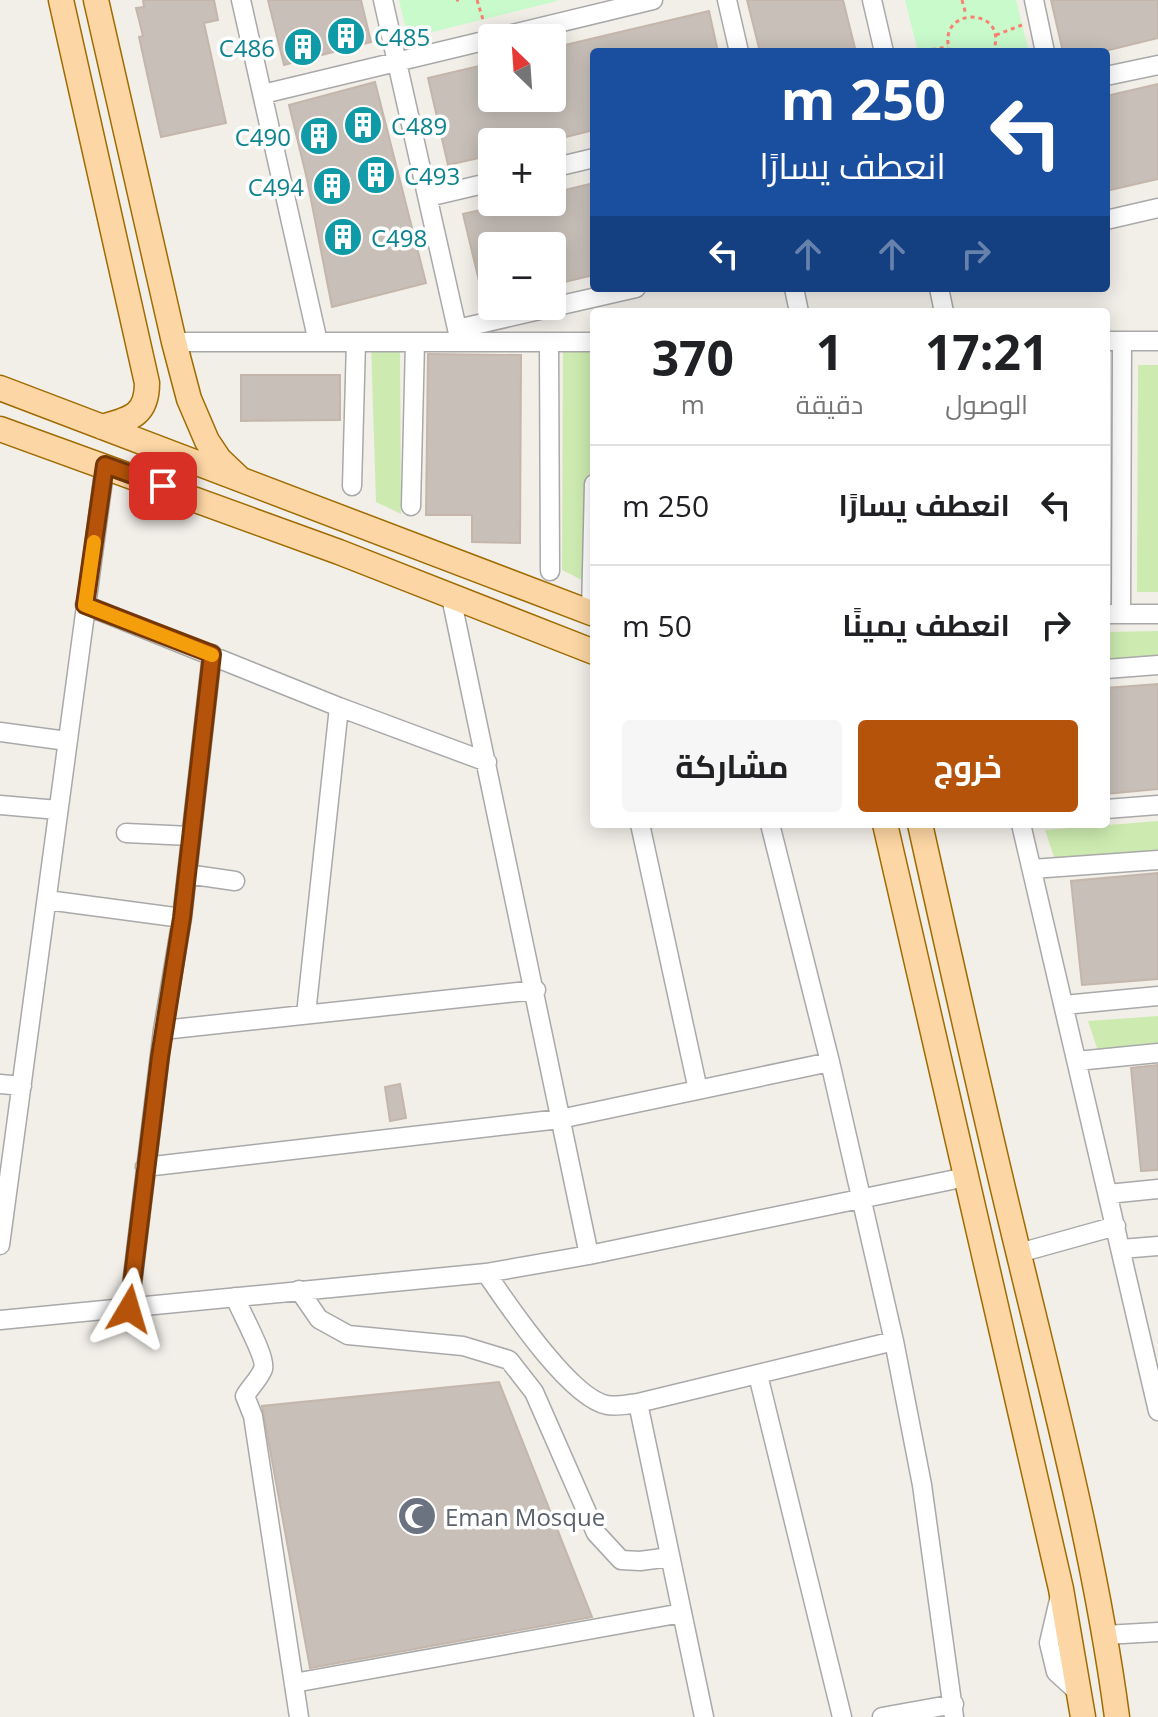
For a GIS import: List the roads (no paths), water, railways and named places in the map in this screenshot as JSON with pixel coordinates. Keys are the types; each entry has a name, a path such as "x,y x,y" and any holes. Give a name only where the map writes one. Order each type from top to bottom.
{"main road":[{"path":"61,0 147,383 147,400 131,419 102,427"},
{"path":"96,0 189,399 207,441 231,472 250,485"},
{"path":"0,388 590,612"},
{"path":"0,429 339,552 590,650"},
{"path":"339,552 349,522"},
{"path":"886,828 1061,1589 1083,1717"},
{"path":"921,828 1077,1494 1105,1635 1117,1717"}],"street":[{"path":"241,0 318,342"},
{"path":"383,0 459,336"},
{"path":"533,24 574,9 653,0"},
{"path":"727,0 738,48"},
{"path":"872,0 883,48"},
{"path":"1034,0 1044,48"},
{"path":"263,94 478,42"},
{"path":"1110,75 1158,65"},
{"path":"566,165 590,159"},
{"path":"428,197 478,185"},
{"path":"1110,219 1158,208"},
{"path":"174,342 415,342 459,336 621,292"},
{"path":"459,336 590,342"},
{"path":"1158,341 1114,341 1113,614 1158,614"},
{"path":"352,486 356,342"},
{"path":"411,506 415,342"},
{"path":"549,342 550,571"},
{"path":"0,1245 105,465"},
{"path":"451,597 536,990 589,1255"},
{"path":"85,605 339,707 487,762"},
{"path":"129,1309 163,1030 182,918 212,654"},
{"path":"1110,669 1158,665"},
{"path":"306,1014 339,707"},
{"path":"0,732 67,741"},
{"path":"0,805 58,810"},
{"path":"1110,809 1158,805"},
{"path":"641,828 698,1090"},
{"path":"771,828 830,1062 894,1341 922,1485 954,1711 882,1717"},
{"path":"1022,828 1155,1386 1158,1411"},
{"path":"126,833 191,836"},
{"path":"1032,869 1158,860"},
{"path":"187,874 235,881"},
{"path":"47,900 182,918"},
{"path":"163,1030 536,990"},
{"path":"1064,1005 1158,996"},
{"path":"1077,1061 1158,1053"},
{"path":"145,1167 560,1119 830,1062"},
{"path":"0,1084 22,1086"},
{"path":"0,1320 486,1273 589,1255 966,1177"},
{"path":"1108,1194 1158,1189"},
{"path":"1019,1253 1116,1226"},
{"path":"1121,1249 1158,1246"},
{"path":"486,1273 538,1347 580,1388 607,1406 638,1403 894,1341"},
{"path":"299,1290 319,1319 348,1335 463,1346 509,1360 534,1392 596,1533 621,1560 670,1557"},
{"path":"235,1297 264,1359 263,1370 245,1396 253,1416 299,1717"},
{"path":"758,1375 842,1717"},
{"path":"638,1403 704,1717"},
{"path":"294,1683 682,1613"},
{"path":"1105,1635 1158,1632"}],"place":[{"name":"C485","path":"346,36"},
{"name":"C486","path":"303,47"},
{"name":"C489","path":"363,125"},
{"name":"C490","path":"319,136"},
{"name":"C493","path":"376,175"},
{"name":"C494","path":"332,186"},
{"name":"C498","path":"343,237"},
{"name":"Eman Mosque","path":"417,1516"}]}
